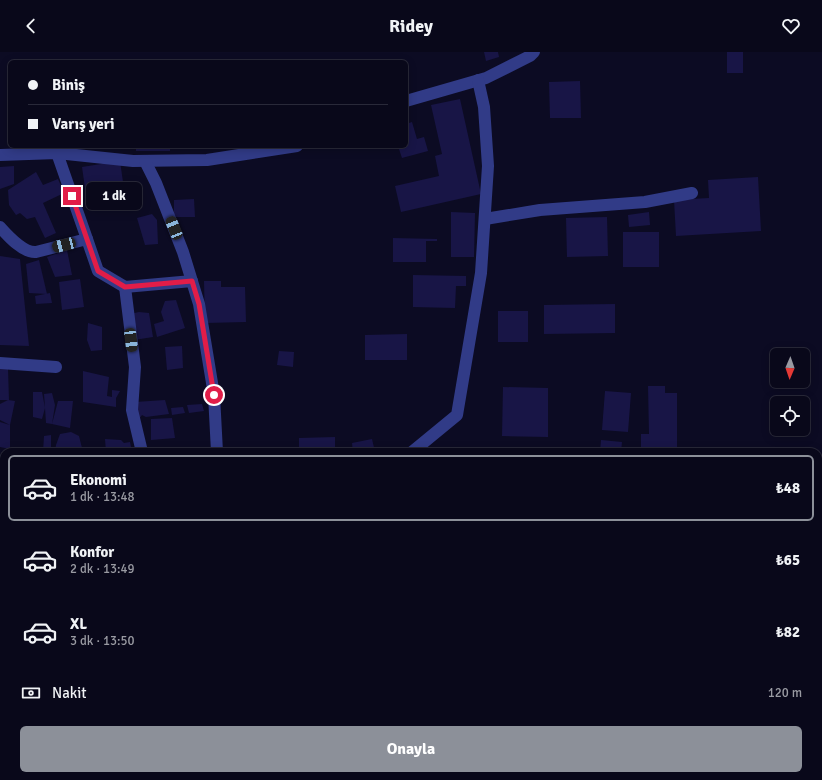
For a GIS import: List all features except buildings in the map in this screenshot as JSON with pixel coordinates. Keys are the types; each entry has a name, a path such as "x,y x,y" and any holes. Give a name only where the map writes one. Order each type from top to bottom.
{"street":[{"path":"408,100 486,78 524,59 534,52"},
{"path":"417,448 457,415 481,273 488,166 484,107 478,80"},
{"path":"0,155 57,153 133,161 207,160 284,148"},
{"path":"57,153 98,271 125,287 192,281"},
{"path":"145,161 156,183 183,252 199,304 214,395 217,448"},
{"path":"484,219 540,210 646,202 692,193"},
{"path":"0,227 7,235 30,252 36,252 87,238"},
{"path":"125,287 135,367 132,410 141,448"},
{"path":"0,363 56,367"}],"route":[{"path":"72,196 98,271 125,287 192,281 199,304 214,395"}]}
